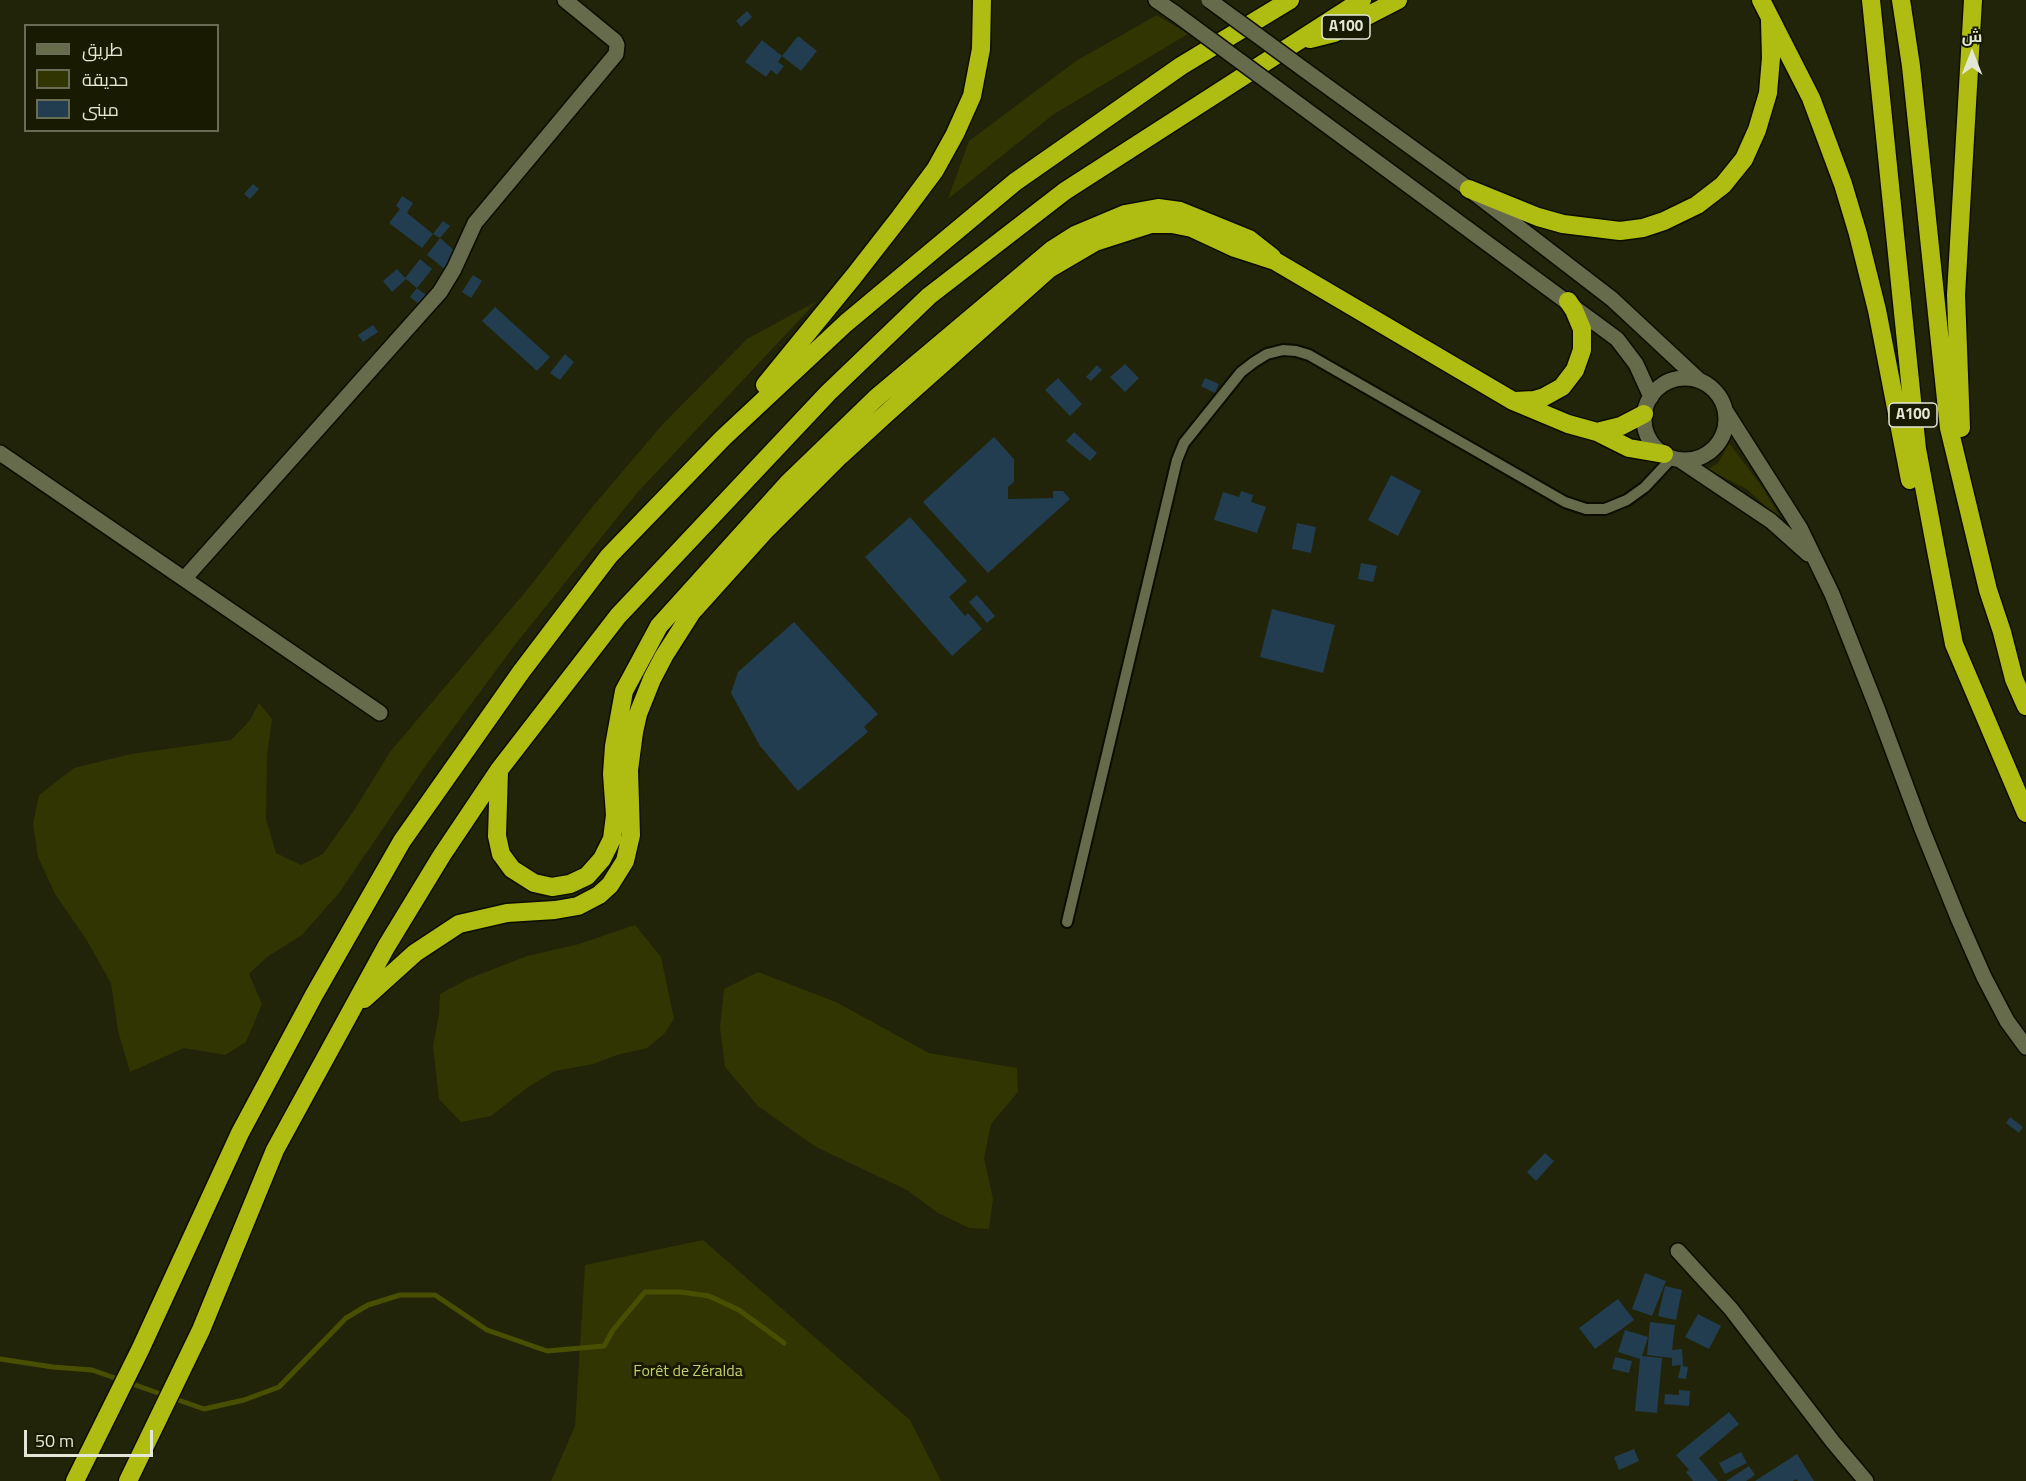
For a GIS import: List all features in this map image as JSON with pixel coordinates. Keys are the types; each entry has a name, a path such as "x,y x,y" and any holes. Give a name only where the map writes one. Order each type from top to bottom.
{"highway":[{"path":"723,438 854,276 935,170 972,96 981,49 982,0"},
{"path":"75,1481 140,1350 240,1133 314,995 402,841 521,672 609,556 723,438 846,323 1015,182 1181,66 1290,0"},
{"path":"128,1481 201,1330 275,1150 386,947 442,855 499,770 618,616 828,393 929,296 1065,191 1362,0"},
{"name":"A100","path":"1291,45 1334,33 1398,0"},
{"name":"A100","path":"1870,0 1917,449 1954,644"},
{"name":"A100","path":"1901,0 1911,66 1948,417 1988,590 2014,679 2026,706"},
{"path":"1965,490 1957,368 1956,295 1973,0"},
{"path":"1469,189 1538,217 1582,227 1620,231 1642,228 1664,221 1697,205 1724,185 1744,159 1757,130 1768,93 1771,58 1766,8"},
{"name":"A100","path":"1766,8 1811,98 1843,184 1877,310 1916,504 1954,644 2026,813"},
{"path":"499,770 497,836 501,854 512,869 534,883 552,886 570,884 587,876 608,849 614,827 612,774 614,746 624,691 658,626 788,483 876,398 1053,249 1076,235 1125,214 1158,208 1180,211 1249,239 1266,251 1275,261"},
{"path":"352,1011 415,953 459,924 507,913 578,906 594,898 610,885 625,861 632,835 629,770 638,714 664,656 692,612 764,532 832,463 1049,269 1095,242 1141,226 1161,223 1192,228 1235,248 1275,261 1513,400 1568,424 1597,432 1629,448 1672,458"},
{"path":"1513,400 1523,401 1544,397 1562,387 1575,370 1583,340 1579,319 1568,301"},
{"path":"1597,432 1621,426 1644,414"}],"main road":[{"path":"184,579 441,292 475,223 616,54 615,41 565,0"},
{"path":"1156,0 1602,327 1622,345 1636,364 1651,397"},
{"path":"1209,0 1469,189 1612,299 1700,381 1716,392 1725,410 1800,528 1839,613 1958,918 2007,1021 2026,1047"},
{"path":"1700,381 1678,379 1658,388 1651,397 1644,414 1646,433 1656,449 1763,515 1814,559"},
{"path":"1672,458 1700,458 1716,447 1725,429 1725,410"},
{"path":"0,453 380,713"},
{"path":"1678,1251 1731,1309 1833,1442 1866,1481"}],"lane":[{"path":"1067,922 1177,459 1184,443 1241,372 1254,362 1267,354 1283,350 1309,355 1565,502 1586,508 1605,509 1627,500 1645,488 1672,458"}],"green space":[{"path":"1157,15 1188,34 1054,114 948,199 969,141 1076,61"},
{"path":"817,301 637,493 514,646 429,761 339,893 302,935 267,957 249,974 262,1004 246,1042 225,1055 184,1048 130,1072 118,1031 111,983 86,939 55,894 38,857 33,824 39,795 74,768 131,754 231,740 250,720 259,703 272,719 267,756 266,819 276,853 301,865 323,854 355,809 390,752 663,424 747,339"},
{"path":"1729,443 1763,488 1785,525 1748,490 1708,469 1718,463"},
{"path":"635,925 661,957 674,1019 664,1034 647,1048 617,1055 593,1064 555,1071 528,1087 491,1116 461,1122 439,1099 433,1046 440,994 468,979 527,956 579,944"},
{"path":"758,972 836,1002 929,1053 1017,1068 1018,1092 991,1124 984,1158 993,1199 989,1229 969,1228 938,1213 907,1190 816,1147 758,1106 725,1067 720,1027 724,989"},
{"name":"Forêt de Zéralda","path":"703,1240 910,1420 941,1481 551,1481 575,1426 585,1265"}],"building":[{"path":"747,11 752,17 741,27 736,21"},
{"path":"798,36 817,51 801,71 782,56"},
{"path":"762,40 782,56 778,62 784,66 777,75 771,70 766,77 745,62"},
{"path":"253,184 259,189 250,199 244,194"},
{"path":"402,196 413,203 407,213 433,234 422,248 389,223 400,209 396,206"},
{"path":"443,221 450,226 440,238 433,234"},
{"path":"440,238 457,253 446,270 427,255"},
{"path":"420,259 432,269 417,288 406,279 392,292 383,281 397,269 405,278"},
{"path":"473,275 482,281 471,298 462,292"},
{"path":"417,288 426,295 419,304 410,297"},
{"path":"495,307 550,357 537,371 482,321"},
{"path":"373,325 378,332 363,342 358,335"},
{"path":"565,354 574,362 560,380 550,373"},
{"path":"1125,364 1139,378 1125,392 1110,377"},
{"path":"1097,365 1102,370 1091,381 1086,377"},
{"path":"1058,378 1082,404 1070,416 1045,390"},
{"path":"1205,378 1219,384 1215,393 1201,386"},
{"path":"1074,432 1097,453 1090,461 1066,441"},
{"path":"994,437 1014,459 1014,482 1008,487 1008,499 1053,498 1053,491 1063,491 1070,499 988,573 923,502"},
{"path":"1391,475 1421,491 1398,536 1368,520"},
{"path":"1241,491 1253,495 1251,502 1266,507 1257,533 1214,520 1223,492 1239,497"},
{"path":"910,517 967,581 949,597 965,616 968,613 982,629 952,656 865,557"},
{"path":"1297,523 1316,527 1311,553 1292,549"},
{"path":"1361,563 1377,566 1373,582 1358,579"},
{"path":"977,595 995,616 987,623 969,602"},
{"path":"1272,609 1335,625 1323,673 1260,657"},
{"path":"794,622 878,714 864,727 868,732 798,791 760,746 731,693 738,672"},
{"path":"2010,1117 2023,1127 2019,1133 2006,1123"},
{"path":"1545,1153 1554,1161 1536,1181 1527,1172"},
{"path":"1645,1273 1666,1281 1652,1316 1632,1309"},
{"path":"1665,1286 1682,1290 1676,1320 1658,1316"},
{"path":"1618,1299 1634,1320 1595,1349 1579,1328"},
{"path":"1698,1314 1721,1326 1709,1349 1685,1337"},
{"path":"1650,1322 1675,1325 1672,1350 1682,1349 1683,1366 1688,1367 1686,1379 1678,1378 1681,1365 1672,1366 1672,1358 1647,1355"},
{"path":"1625,1330 1648,1337 1642,1356 1662,1358 1657,1413 1635,1411 1640,1359 1618,1352"},
{"path":"1615,1357 1632,1361 1629,1373 1612,1369"},
{"path":"1679,1390 1690,1391 1689,1406 1664,1404 1665,1394 1679,1395"},
{"path":"1729,1412 1739,1424 1699,1458 1718,1481 1693,1481 1686,1472 1689,1470 1676,1455"},
{"path":"1634,1449 1639,1461 1619,1470 1614,1457"},
{"path":"1741,1452 1747,1463 1725,1474 1719,1463"},
{"path":"1797,1454 1814,1481 1796,1479 1793,1481 1755,1481"},
{"path":"1749,1466 1755,1475 1746,1481 1726,1481"}],"waterway":[{"path":"0,1359 92,1370 204,1409 244,1400 279,1387 346,1318 368,1305 400,1295 435,1295 487,1330 547,1351 604,1346 613,1330 645,1292 681,1292 709,1296 739,1310 784,1343"}]}
